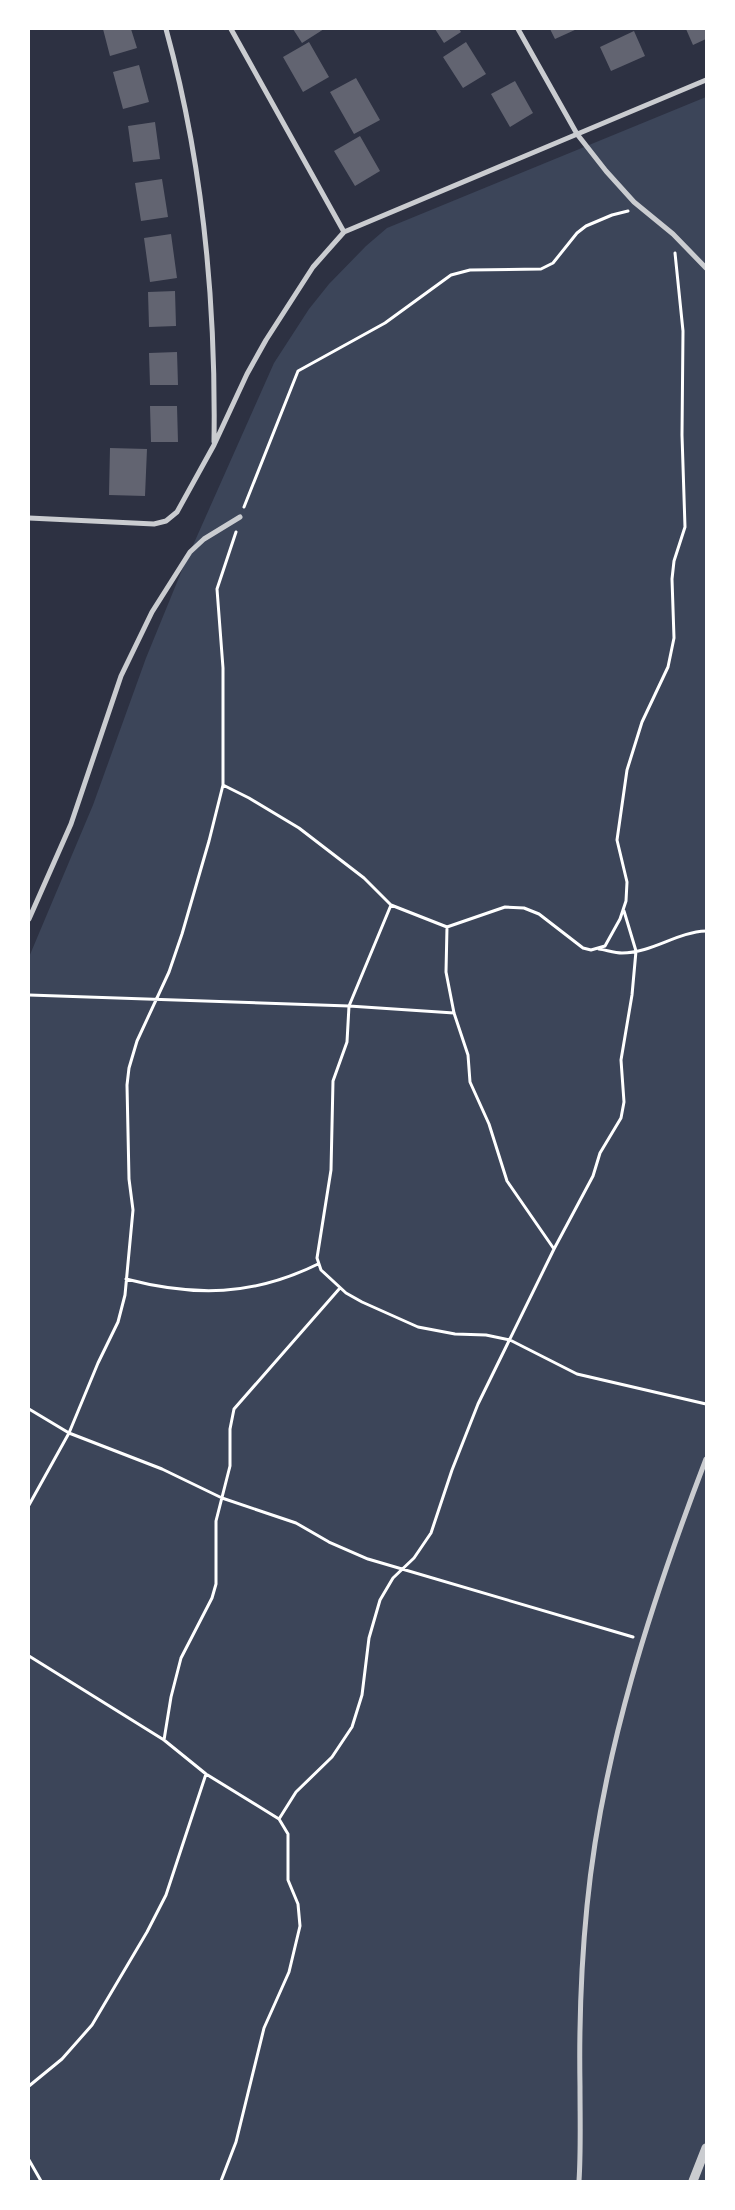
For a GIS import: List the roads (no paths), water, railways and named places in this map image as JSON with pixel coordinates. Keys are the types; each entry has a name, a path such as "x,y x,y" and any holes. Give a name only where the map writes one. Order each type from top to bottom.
{"street":[{"path":"166,29 189,132 205,232 214,338 214,445"},
{"path":"231,29 344,232"},
{"path":"518,29 577,134 619,187 673,234 706,268"},
{"path":"29,518 154,524 166,521 177,512 214,445 247,374 288,303 313,267 344,232 706,80"},
{"path":"29,919 71,824 121,676 152,612 190,552 204,539 240,517"},
{"path":"579,2181 582,1982 588,1896 604,1792 643,1640 684,1517 706,1459"},
{"path":"693,2181 706,2148"}]}
